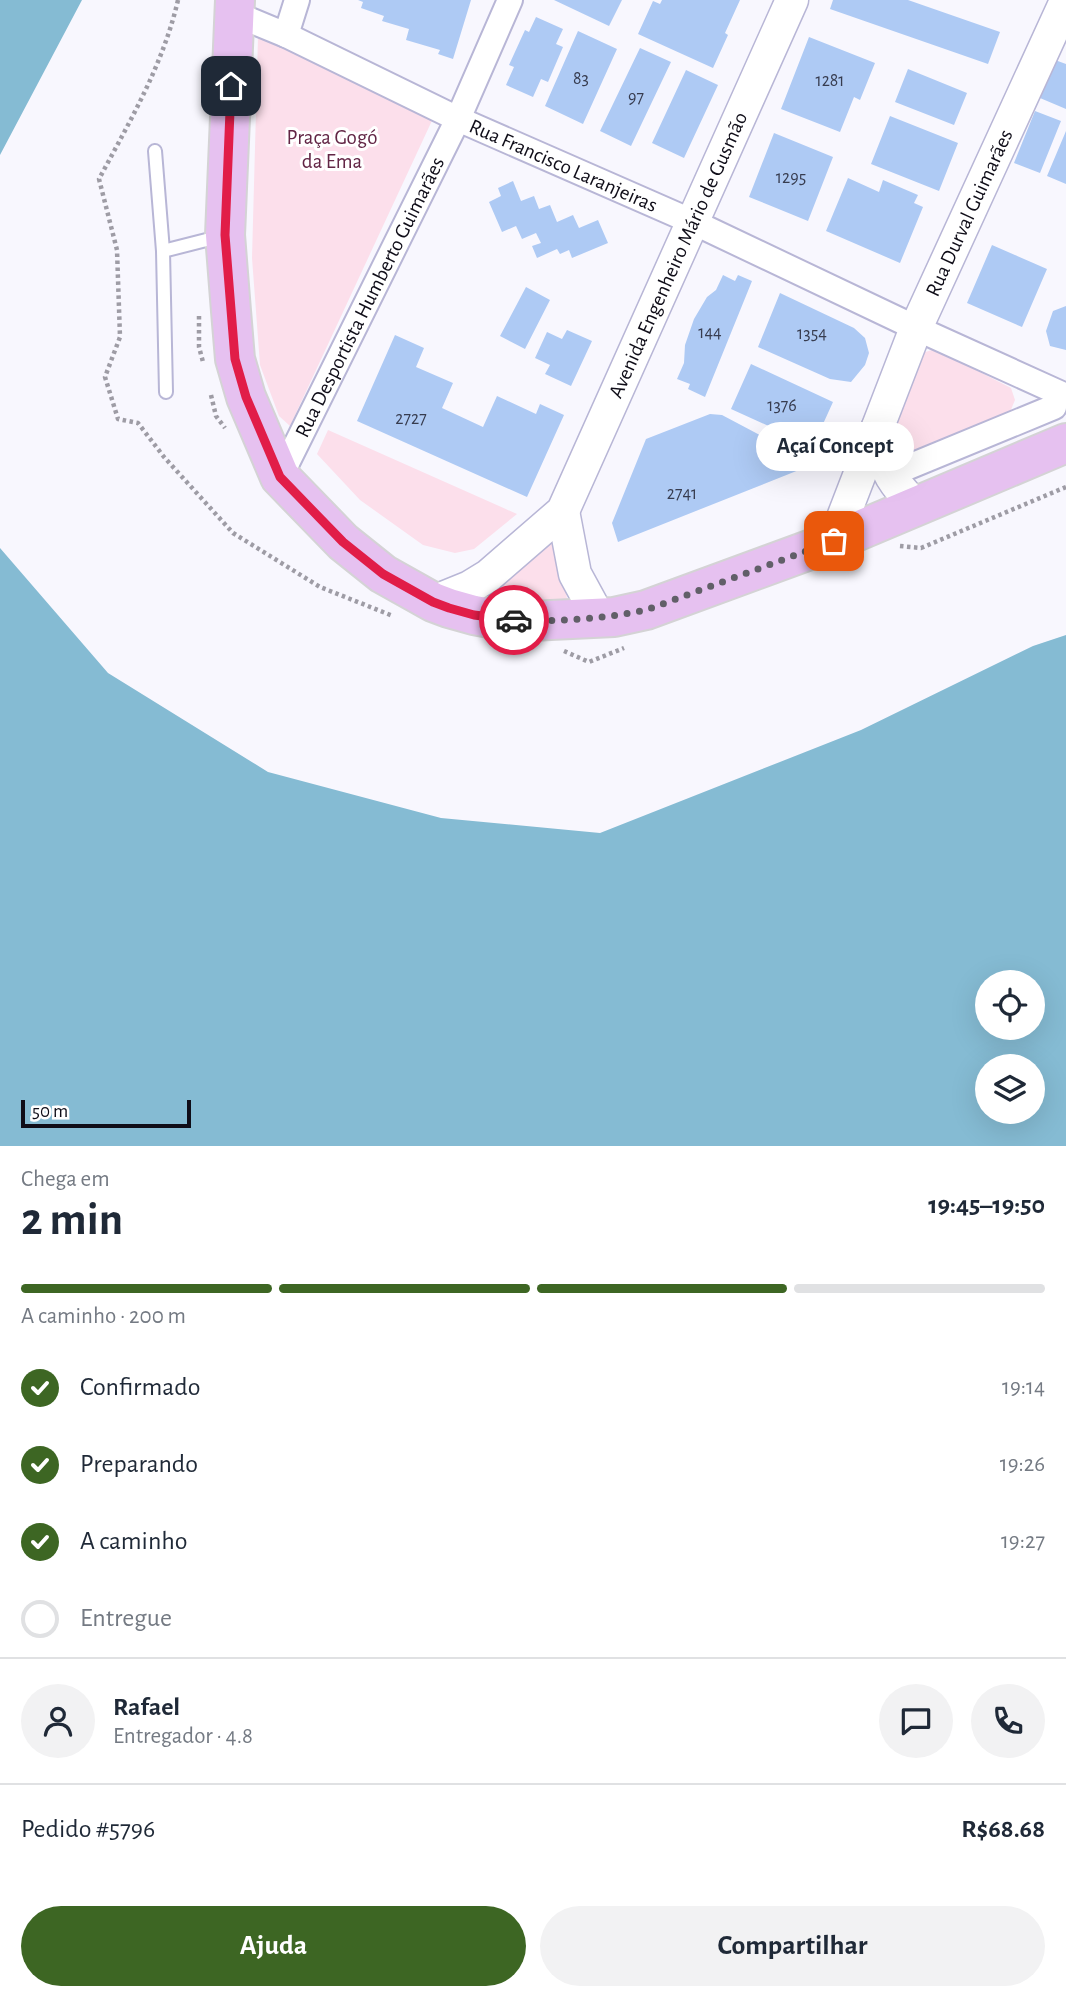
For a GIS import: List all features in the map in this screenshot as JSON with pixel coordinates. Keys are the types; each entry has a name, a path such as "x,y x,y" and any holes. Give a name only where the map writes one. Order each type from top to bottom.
{"main road":[{"path":"234,6 225,235 235,359 246,397 280,477 343,542 383,574 433,602 474,615 530,621 614,617 656,607 834,541 1058,446"}],"street":[{"path":"286,35 297,0"},
{"name":"Rua Desportista Humberto Guimarães","path":"280,477 458,119 510,0"},
{"name":"Avenida Engenheiro Mário de Gusmão","path":"433,602 470,587 488,576 563,511 792,0"},
{"name":"Rua Durval Guimarães","path":"834,541 916,328 1066,1"},
{"name":"Rua Francisco Laranjeiras","path":"234,6 286,35 458,119 693,222 1055,397"},
{"path":"889,475 1055,397 1058,446"},
{"path":"878,427 889,475 898,489 916,506"},
{"path":"563,511 575,575 599,618"}],"lane":[{"path":"155,151 163,251 166,392"},
{"path":"163,251 225,235"}],"path":[{"path":"178,0 172,29 149,86 99,179 117,250 120,337 105,377 118,419 138,423 164,457 233,533 320,587 400,620"},
{"path":"561,650 573,650"}],"green space":[{"name":"Praça Gogó da Ema","path":"273,33 436,112 290,426 279,416 260,365 252,258 258,37"},
{"path":"935,349 1011,388 1015,400 1010,412 902,456 889,452 883,429 919,354"},
{"path":"328,430 517,514 474,549 455,553 423,545 360,500 317,454"},
{"path":"558,529 567,599 535,607 495,589"}],"water":[{"path":"0,0 82,0 0,155"},
{"path":"0,548 108,673 268,772 441,818 600,833 861,730 1033,646 1066,635 1066,1146 0,1146"}],"building":[{"path":"358,0 471,0 453,59 438,54 440,50 406,40 409,29 382,21 384,16 361,8 363,2"},
{"path":"554,0 622,0 609,26"},
{"path":"662,0 740,0 713,68 638,34 653,1 660,4"},
{"path":"833,0 908,0 1000,32 988,64 830,9"},
{"path":"536,17 563,29 556,44 563,47 548,82 541,79 533,97 506,85 514,67 509,65 525,30 529,32"},
{"path":"578,31 617,49 583,124 545,106"},
{"path":"809,37 875,63 860,100 854,97 840,132 781,109"},
{"path":"640,48 671,62 631,146 600,131"},
{"path":"1055,60 1066,64 1066,109 1040,98"},
{"path":"908,69 967,93 954,125 895,102"},
{"path":"686,70 718,85 684,158 652,143"},
{"path":"1035,111 1061,121 1040,173 1014,163"},
{"path":"890,116 958,143 939,191 871,164"},
{"path":"1066,131 1066,184 1047,176"},
{"path":"774,133 833,157 808,221 749,197"},
{"path":"848,178 879,192 883,180 918,195 914,203 923,207 900,263 826,231"},
{"path":"513,181 521,201 534,196 539,209 550,205 557,222 573,215 579,228 598,220 608,243 572,258 569,250 560,254 557,249 537,258 532,246 541,243 536,233 522,239 516,226 502,232 489,202 501,196 498,188"},
{"path":"992,245 1047,269 1022,327 967,303"},
{"path":"723,275 735,281 738,275 752,281 705,397 688,389 690,384 677,379 684,363 685,345 694,319 707,297 716,290"},
{"path":"526,287 550,300 525,349 500,336"},
{"path":"780,293 854,328 865,338 869,353 865,365 851,382 830,379 758,347"},
{"path":"1066,306 1066,350 1050,346 1046,331 1053,311"},
{"path":"567,330 592,341 571,386 545,374 550,365 535,358 547,332 562,339"},
{"path":"395,335 424,348 416,367 453,383 442,408 483,427 497,396 536,414 540,404 564,415 527,497 357,421"},
{"path":"751,364 833,402 813,446 731,409"},
{"path":"710,414 722,415 814,464 618,542 612,523 646,439"}],"way so far":[{"path":"514,620 614,617 646,610 834,541"}],"place":[{"name":"Açaí Concept","path":"834,541"}],"route":[{"path":"231,86 225,235 235,359 246,397 280,477 343,542 383,574 449,608 501,620 514,620"}]}
